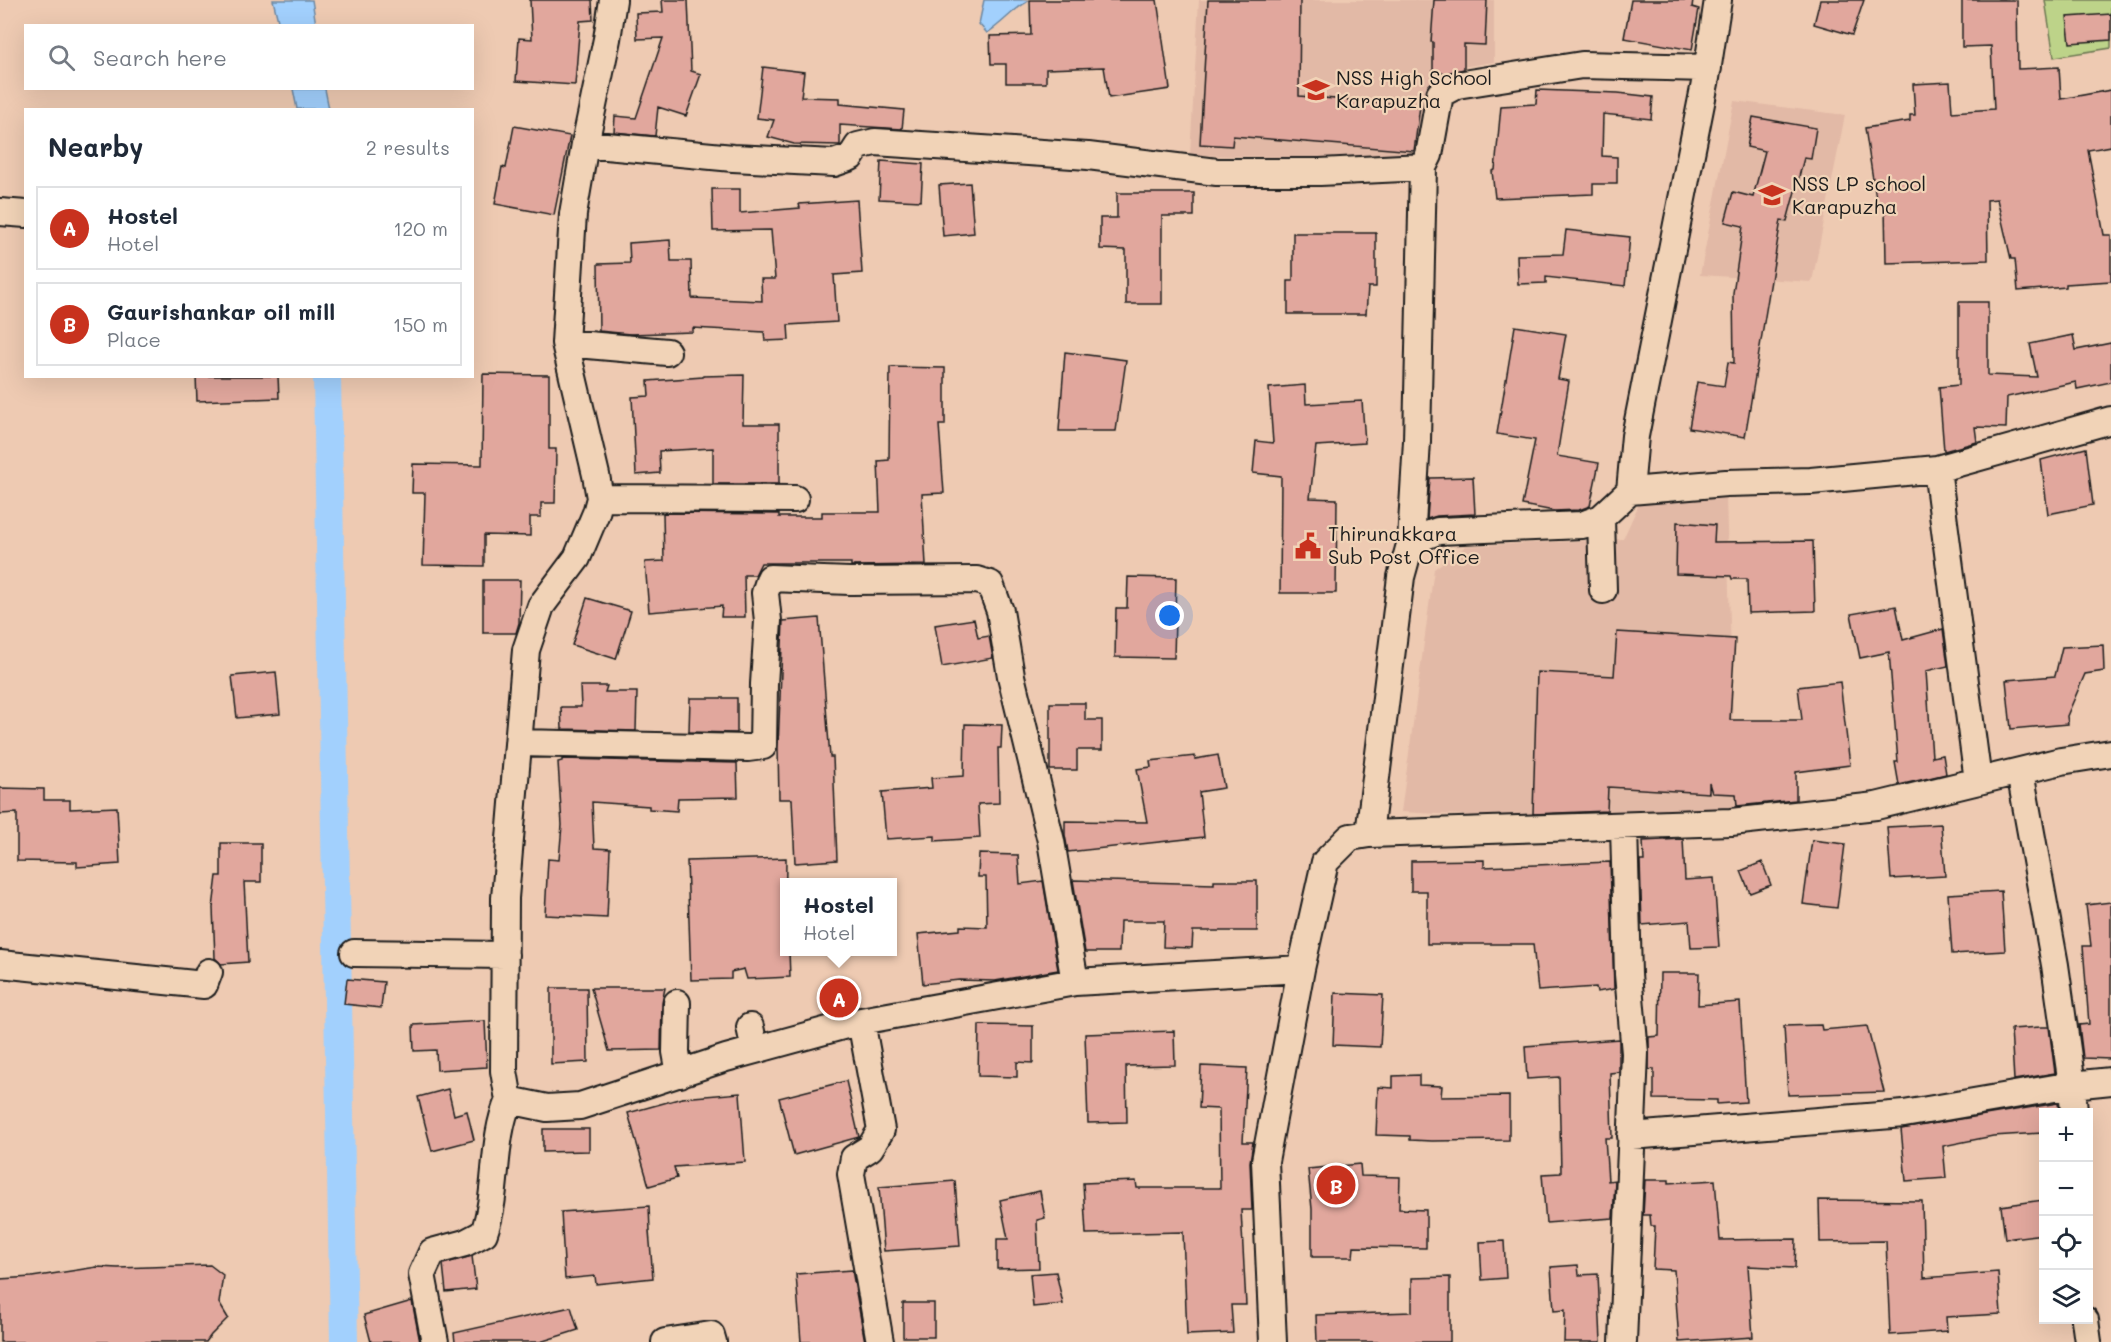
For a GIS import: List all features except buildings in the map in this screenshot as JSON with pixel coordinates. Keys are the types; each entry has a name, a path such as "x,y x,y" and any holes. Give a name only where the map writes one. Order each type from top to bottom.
{"street":[{"path":"435,1342 422,1274 432,1252 465,1243 484,1233 491,1212 502,1116 508,1100 504,1071 506,898 526,650 542,606 577,558 600,498 565,343 573,214 585,144 608,39 613,0"},
{"path":"1630,491 1635,436 1708,68 1718,0"},
{"path":"1369,834 1401,577 1411,541 1417,441 1423,167 1429,155 1440,94 1457,85 1582,65 1708,68"},
{"path":"585,144 733,158 834,163 851,157 858,146 876,142 1088,156 1217,172 1320,172 1423,167"},
{"path":"0,212 24,214"},
{"path":"565,343 667,352"},
{"path":"1411,541 1438,531 1582,525 1601,518 1630,491 1726,483 1811,482 1937,470 2111,420"},
{"path":"1937,470 1978,781"},
{"path":"600,498 795,499"},
{"path":"1601,518 1604,590"},
{"path":"519,743 748,748 763,746 768,621 765,593 770,578 850,581 977,580 990,584 1000,610 1011,676 1052,841 1075,982"},
{"path":"1273,1342 1265,1161 1301,969 1325,862 1350,837 1369,834 1731,822 1876,806 2061,761 2111,753"},
{"path":"2020,772 2055,965 2074,1108"},
{"path":"1623,1342 1635,1053 1628,974 1624,827"},
{"path":"354,953 505,955"},
{"path":"0,964 204,985 209,972"},
{"path":"508,1100 547,1108 580,1106 680,1074 753,1039 1075,982 1301,969"},
{"path":"677,1003 676,1052 680,1074"},
{"path":"861,1021 881,1130 870,1148 854,1158 851,1174 880,1342"},
{"path":"1630,1136 1904,1114 2072,1085 2111,1081"},
{"path":"2086,1324 2088,1342"},
{"path":"665,1342 711,1335 713,1342"}],"shaded area":[{"name":"NSS High School Karapuzha","path":"1199,0 1494,0 1494,62 1449,69 1426,110 1423,160 1190,155"},
{"name":"NSS LP school Karapuzha","path":"1734,101 1845,115 1812,282 1700,275"},
{"path":"1726,498 1736,809 1511,818 1401,812 1434,569 1466,546 1623,539 1639,504"}],"green space":[{"path":"2045,0 2111,0 2111,48 2054,57"}],"water":[{"path":"273,0 312,0 316,24 279,24"},
{"path":"984,0 1027,0 1027,2 987,33 979,24"},
{"path":"293,90 325,90 329,108 297,108"}],"waterway":[{"path":"327,378 344,1342"}],"place":[{"name":"NSS High School Karapuzha","path":"1316,90"},
{"name":"NSS LP school Karapuzha","path":"1772,195"},
{"name":"Thirunakkara Sub Post Office","path":"1308,546"},
{"name":"Hostel","path":"839,998"},
{"name":"Gaurishankar oil mill","path":"1336,1185"}]}
